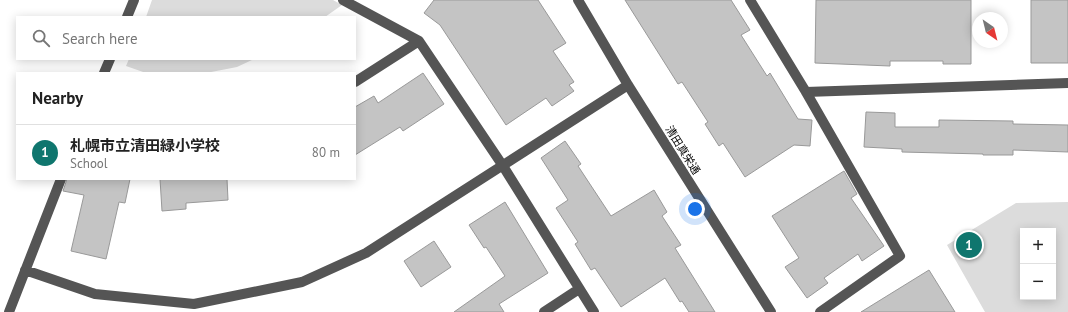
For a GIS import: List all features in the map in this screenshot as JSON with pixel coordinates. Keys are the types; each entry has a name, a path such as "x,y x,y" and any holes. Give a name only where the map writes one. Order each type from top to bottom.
{"street":[{"path":"127,16 134,0"},
{"path":"343,0 419,41 503,166 594,312"},
{"name":"清田真栄通","path":"578,0 628,85 771,312"},
{"path":"750,0 806,92 900,256 820,312"},
{"path":"356,81 419,41"},
{"path":"104,72 110,60"},
{"path":"806,92 1068,82"},
{"path":"25,270 95,294 194,304 302,282 366,253 628,85"},
{"path":"10,312 61,180"},
{"path":"544,312 579,289"}],"shaded area":[{"path":"152,0 333,0 342,5 326,16 146,16"},
{"path":"129,60 252,60 237,67 211,72 143,72 126,66"},
{"path":"1068,202 1068,312 985,312 947,245 1016,203"}],"building":[{"path":"434,0 538,0 566,43 553,51 574,82 569,85 574,91 552,106 546,98 506,125 440,25 424,13"},
{"path":"625,0 731,0 750,30 741,35 767,76 770,73 798,119 812,120 810,146 794,145 745,177 723,143 719,146 705,124 708,122 682,82 678,84"},
{"path":"816,0 971,0 971,64 943,64 943,61 890,61 890,66 815,63"},
{"path":"1031,0 1068,0 1068,63 1031,63"},
{"path":"423,73 444,104 403,131 400,127 356,154 356,106 374,96 378,103"},
{"path":"866,112 895,113 895,127 939,127 939,120 1013,121 1013,124 1068,125 1068,152 1013,150 1013,155 983,155 902,152 902,149 864,147"},
{"path":"565,141 581,164 578,166 611,216 654,190 667,212 662,216 681,245 675,248 715,312 689,312 682,301 680,302 665,278 621,307 595,268 591,270 575,244 578,242 556,208 568,200 541,158"},
{"path":"844,171 857,194 851,198 884,246 862,261 858,254 824,278 828,283 807,298 785,267 799,258 772,216"},
{"path":"67,180 130,180 125,203 119,202 106,259 71,251 84,195 63,191"},
{"path":"160,180 227,180 228,200 186,203 186,209 162,211"},
{"path":"505,202 548,273 499,304 504,312 454,312 505,276 486,247 484,248 469,225"},
{"path":"434,241 451,267 421,287 404,261"},
{"path":"929,270 955,312 861,312"}],"place":[{"name":"札幌市立清田緑小学校","path":"969,245"}]}
